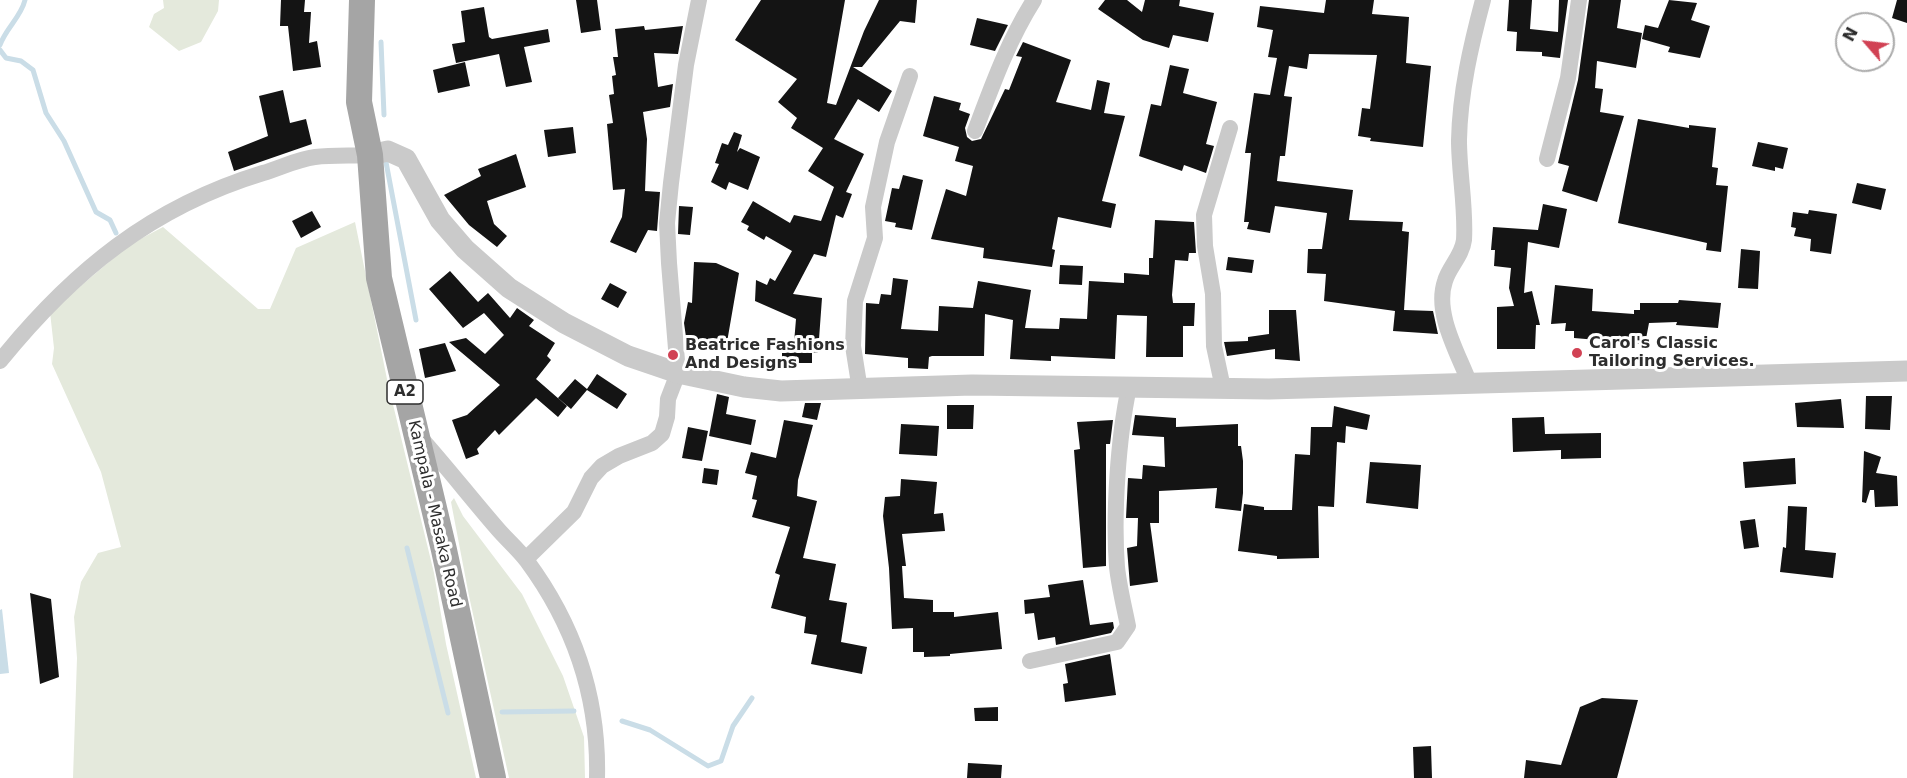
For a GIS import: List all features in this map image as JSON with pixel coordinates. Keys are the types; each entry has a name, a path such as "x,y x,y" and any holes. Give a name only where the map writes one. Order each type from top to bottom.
{"main road":[{"name":"Kampala - Masaka Road","path":"362,0 359,102 370,155 379,278 444,550 492,778"}],"street":[{"path":"526,559 574,512 591,478 602,466 619,456 652,443 662,434 667,417 668,399 678,373 670,308 667,224 686,65 699,0"},
{"path":"975,131 990,98 993,79 1034,0"},
{"path":"1469,382 1450,332 1443,296 1444,283 1464,243 1460,138 1467,67 1483,0"},
{"path":"1547,159 1568,78 1579,0"},
{"path":"860,390 853,346 855,301 876,238 873,207 886,142 910,76"},
{"path":"1223,388 1214,346 1213,294 1203,230 1204,215 1230,128"},
{"path":"0,361 67,285 131,234 167,212 207,192 314,157 370,155 388,151 406,159 440,220 465,249 509,288 564,323 628,357 711,381 781,391 860,390 972,384 1223,388 1354,387 1907,370"},
{"path":"1030,661 1117,642 1128,626 1117,567 1117,546 1121,423 1129,387"},
{"path":"415,432 526,559 557,604 583,668 592,701 598,738 597,778"}],"shaded area":[{"path":"163,0 219,0 218,11 201,42 179,51 149,27 154,14 164,8"},
{"path":"355,222 388,384 434,573 446,644 476,778 73,778 77,658 74,617 81,582 98,553 121,547 101,472 52,364 54,348 50,312 129,245 163,227 258,309 270,309 296,248"},
{"path":"454,498 463,516 522,594 563,676 584,737 585,778 509,778 469,596 451,502"}],"water":[{"path":"2,609 9,673 0,674 0,610"}],"building":[{"path":"281,0 305,0 304,12 311,12 309,43 317,41 321,67 293,71 288,26 280,26"},
{"path":"576,0 597,0 601,30 581,33"},
{"path":"761,0 845,0 827,103 836,105 864,31 879,0 917,0 915,23 900,21 862,67 853,67 892,91 879,112 858,99 834,139 864,154 846,192 852,194 843,218 836,215 826,257 814,254 793,294 822,298 818,353 812,352 812,363 782,363 782,343 794,343 796,319 755,301 756,280 767,285 770,278 775,281 792,251 766,236 764,240 747,230 749,226 741,222 753,201 790,223 794,215 821,221 834,187 808,171 823,148 791,128 797,118 778,102 797,79 735,40"},
{"path":"1105,0 1127,0 1142,12 1145,0 1180,0 1179,6 1214,13 1208,42 1173,35 1169,48 1143,40 1098,9"},
{"path":"1326,0 1374,0 1372,14 1409,17 1406,63 1431,66 1423,147 1370,141 1371,138 1358,136 1362,108 1370,109 1377,55 1309,54 1307,69 1289,66 1284,96 1292,97 1285,156 1280,156 1277,181 1353,190 1349,220 1403,222 1402,231 1409,232 1404,310 1433,311 1438,334 1393,331 1395,311 1324,301 1326,274 1307,273 1308,249 1322,249 1327,213 1275,206 1270,233 1247,229 1249,222 1244,222 1251,153 1245,153 1254,93 1270,95 1277,58 1268,57 1273,30 1257,27 1260,6 1324,13"},
{"path":"1509,0 1532,0 1530,29 1558,32 1559,0 1568,0 1560,58 1542,56 1542,52 1516,51 1517,32 1507,31"},
{"path":"1589,0 1621,0 1617,28 1642,33 1636,68 1597,61 1595,88 1603,89 1600,112 1624,116 1597,202 1562,191 1569,166 1558,163 1578,80"},
{"path":"1669,0 1697,3 1691,20 1710,26 1700,58 1668,52 1670,47 1642,39 1645,25 1658,28"},
{"path":"1897,0 1907,0 1907,23 1895,19 1894,12"},
{"path":"484,7 489,37 492,39 548,29 550,42 524,47 532,82 506,87 499,54 456,63 452,44 465,42 461,11"},
{"path":"977,18 1008,25 995,51 970,45"},
{"path":"644,26 645,30 683,26 678,54 654,53 658,87 673,84 670,107 643,112 647,139 645,191 660,192 657,231 648,230 636,253 610,242 622,217 625,189 613,190 607,124 613,123 609,95 614,94 612,76 616,75 613,57 618,57 615,29"},
{"path":"1023,42 1071,60 1056,102 1091,110 1097,80 1110,83 1104,113 1125,116 1102,201 1116,204 1111,228 1058,217 1052,249 1055,250 1052,267 983,258 984,248 931,239 946,189 966,196 973,166 955,161 959,147 923,136 934,96 961,103 959,110 970,114 965,128 967,137 972,141 981,139 1005,89 1009,90 1022,57 1016,56"},
{"path":"465,62 470,86 438,93 433,70"},
{"path":"1170,65 1189,69 1183,93 1217,102 1206,144 1214,146 1206,173 1184,165 1182,171 1139,156 1151,104 1161,106"},
{"path":"283,90 290,123 306,119 312,144 234,171 228,152 268,136 259,96"},
{"path":"1638,119 1689,128 1689,125 1716,128 1712,167 1718,168 1716,185 1728,186 1721,252 1706,250 1707,243 1618,223"},
{"path":"573,127 576,153 548,157 544,130"},
{"path":"734,132 742,135 737,152 740,148 760,157 748,190 729,182 726,190 711,182 719,164 715,163 722,143 728,145"},
{"path":"1758,142 1788,148 1783,169 1775,167 1775,171 1752,166"},
{"path":"516,154 526,187 487,201 494,224 507,236 497,247 469,225 444,195 481,176 478,169"},
{"path":"903,175 923,180 912,230 895,227 896,223 885,221 892,188 899,189"},
{"path":"1857,183 1886,189 1881,210 1852,203"},
{"path":"1543,204 1567,209 1559,248 1528,242 1524,293 1532,291 1540,325 1536,325 1535,349 1497,349 1497,307 1514,306 1509,288 1511,268 1494,266 1495,250 1491,250 1493,227 1538,230"},
{"path":"679,206 693,207 690,235 678,234"},
{"path":"1809,210 1837,214 1831,254 1810,251 1811,239 1794,236 1796,228 1791,227 1793,212 1808,214"},
{"path":"312,211 321,227 301,238 292,221"},
{"path":"1155,220 1194,222 1196,253 1189,253 1188,261 1175,260 1172,295 1173,303 1195,303 1194,326 1183,326 1183,357 1146,357 1147,316 1117,315 1115,359 1051,356 1051,361 1010,359 1013,320 985,314 984,356 932,356 929,357 928,369 908,368 908,358 865,354 866,303 879,304 881,294 891,295 893,278 908,280 901,329 938,331 939,306 973,308 978,281 1031,290 1025,328 1059,329 1060,318 1087,319 1089,281 1124,283 1124,273 1149,275 1149,258 1153,258"},
{"path":"1741,249 1760,251 1758,289 1738,288"},
{"path":"1228,257 1254,260 1252,273 1226,270"},
{"path":"694,262 716,263 739,273 726,348 686,337 684,323 688,302 692,303"},
{"path":"1060,265 1083,266 1082,285 1059,284"},
{"path":"450,271 478,302 488,293 510,318 517,308 534,320 529,326 555,343 547,356 551,360 536,379 567,406 558,417 536,398 499,435 495,430 477,449 479,454 466,459 452,420 467,415 500,385 449,342 466,338 485,354 504,335 484,313 463,328 429,289"},
{"path":"610,283 627,292 618,308 601,299"},
{"path":"1555,285 1593,289 1592,311 1634,314 1634,310 1640,310 1640,303 1678,303 1679,300 1721,303 1718,328 1676,325 1677,322 1649,323 1645,344 1574,338 1574,331 1565,331 1566,323 1551,324"},
{"path":"1269,310 1296,310 1300,361 1275,359 1275,349 1227,356 1224,342 1248,341 1248,337 1269,334"},
{"path":"445,343 456,371 425,378 419,349"},
{"path":"597,374 627,394 617,409 587,390 571,409 558,398 575,379 587,389"},
{"path":"717,394 729,397 726,414 756,420 751,445 709,436"},
{"path":"1866,396 1892,396 1890,430 1865,429"},
{"path":"1841,399 1844,428 1797,427 1795,403"},
{"path":"805,403 821,403 817,420 802,417"},
{"path":"947,405 974,405 973,429 947,429"},
{"path":"1334,406 1370,415 1367,430 1346,426 1345,443 1337,442 1334,507 1318,506 1319,558 1277,559 1277,556 1238,551 1244,504 1264,507 1264,510 1292,510 1295,454 1310,455 1311,427 1332,427"},
{"path":"1135,415 1176,418 1176,427 1238,424 1238,446 1241,446 1243,461 1243,493 1241,511 1215,508 1217,488 1159,491 1159,523 1150,523 1158,582 1130,586 1127,548 1137,546 1138,518 1126,518 1128,478 1142,479 1143,465 1165,467 1164,437 1132,435"},
{"path":"1544,417 1545,434 1601,433 1601,458 1561,459 1561,450 1513,452 1512,418"},
{"path":"784,420 813,425 798,480 797,496 817,501 803,558 836,564 829,600 847,603 841,642 867,647 862,674 811,664 817,635 804,633 806,617 771,608 780,575 775,573 790,527 752,517 757,500 752,499 757,476 745,473 751,452 776,458"},
{"path":"1113,420 1110,444 1106,444 1106,566 1083,568 1074,450 1080,449 1077,422"},
{"path":"901,424 939,426 937,456 899,454"},
{"path":"688,427 708,431 702,461 682,458"},
{"path":"1864,451 1881,457 1876,473 1897,476 1898,506 1875,507 1874,490 1870,490 1866,503 1862,502"},
{"path":"1795,458 1796,484 1745,488 1743,462"},
{"path":"1370,462 1421,465 1418,509 1366,503"},
{"path":"704,468 719,470 717,485 702,483"},
{"path":"901,479 937,482 934,514 943,513 945,531 902,534 906,566 902,566 904,598 933,600 933,612 954,612 954,617 998,612 1002,649 924,657 924,652 913,652 913,628 892,629 889,568 883,516 885,497 900,496"},
{"path":"1788,506 1807,507 1805,550 1836,553 1833,578 1780,572 1783,547 1786,548"},
{"path":"1755,519 1759,547 1744,549 1740,521"},
{"path":"1083,580 1090,625 1113,622 1114,628 1111,633 1056,645 1055,637 1038,640 1034,613 1025,614 1024,600 1050,597 1048,585"},
{"path":"30,593 51,599 59,677 40,684"},
{"path":"1110,654 1116,695 1065,702 1063,684 1068,683 1065,664"},
{"path":"1602,698 1638,700 1617,778 1524,778 1526,760 1561,765 1580,707"},
{"path":"998,707 998,721 975,721 974,708"},
{"path":"1431,746 1432,778 1414,778 1413,747"},
{"path":"968,763 1002,765 1001,778 967,778"}],"waterway":[{"path":"0,45 25,0"},
{"path":"381,42 384,115"},
{"path":"0,50 6,58 21,61 33,70 46,113 64,141 96,212 110,220 116,233"},
{"path":"385,157 416,320"},
{"path":"407,548 448,713"},
{"path":"622,721 650,730 708,766 721,761 733,726 752,698"},
{"path":"502,712 574,711"}],"place":[{"name":"Carol's Classic Tailoring Services.","path":"1577,353"},
{"name":"Beatrice Fashions And Designs","path":"673,355"}]}
